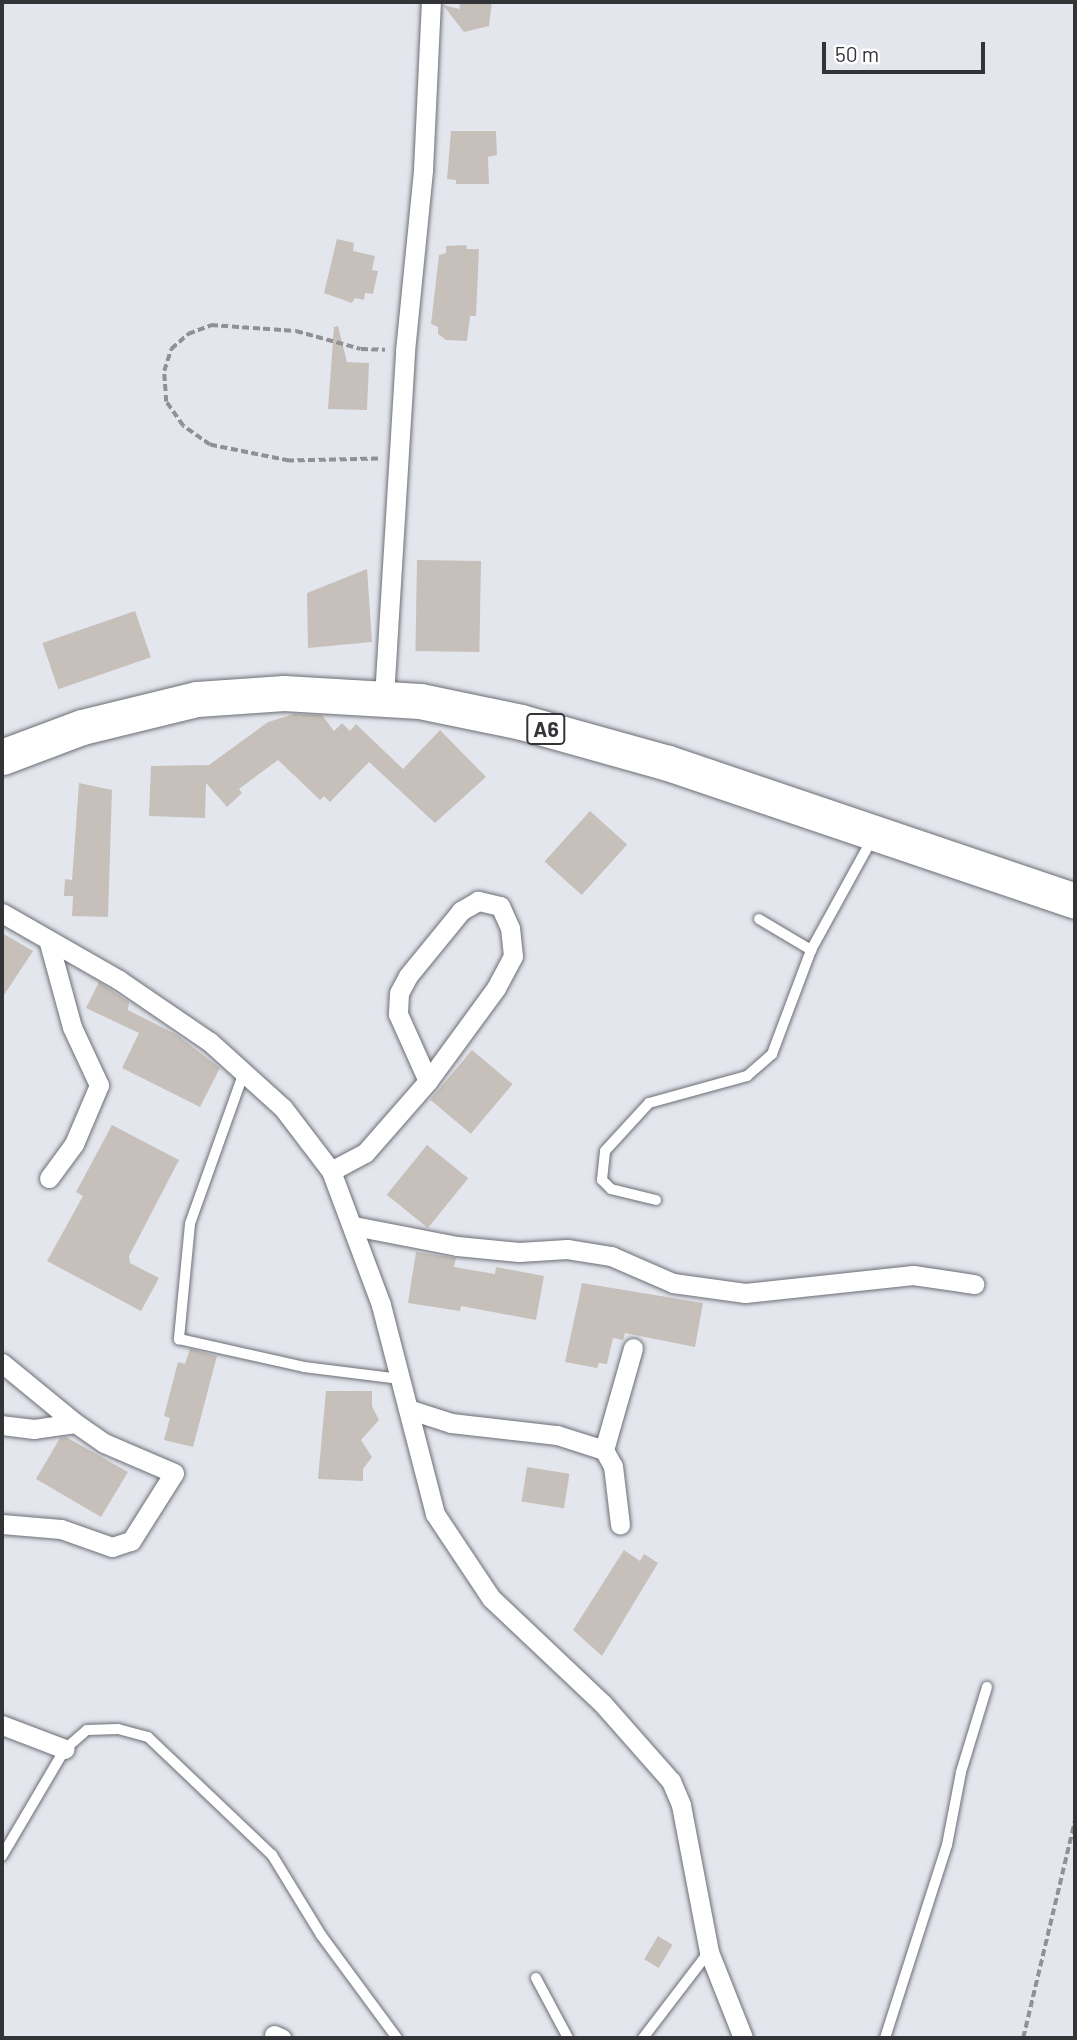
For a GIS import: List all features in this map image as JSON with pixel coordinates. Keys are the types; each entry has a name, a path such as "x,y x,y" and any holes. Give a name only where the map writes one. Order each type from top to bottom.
{"highway":[{"name":"A6","path":"2,758 82,727 197,699 262,694 384,697 469,711 585,739 668,763 1075,901"}],"street":[{"path":"384,697 397,458 423,170 431,2"},
{"path":"331,1171 365,1153 428,1082 496,988 513,956 510,928 500,906 478,901 461,911 399,993 398,1014 428,1082"},
{"path":"2,913 49,943 119,980 210,1042 283,1108 331,1171 354,1226 400,1379 435,1514 459,1556 491,1598 603,1704 671,1781 681,1805 709,1952 743,2038"},
{"path":"49,943 72,1027 99,1085 74,1144 49,1178"},
{"path":"354,1226 457,1246 519,1252 567,1249 611,1256 673,1283 745,1293 913,1275 974,1284"},
{"path":"604,1450 632,1348"},
{"path":"2,1363 75,1423 104,1443 174,1473 131,1541 112,1547 61,1529 2,1524"},
{"path":"408,1409 451,1423 557,1435 604,1450 613,1466 620,1525"},
{"path":"2,1425 34,1429 75,1423"},
{"path":"2,1725 65,1749"}],"lane":[{"path":"656,1200 611,1189 602,1180 605,1151 649,1103 747,1076 761,1066 782,1036 811,950 874,835"},
{"path":"759,919 811,950"},
{"path":"244,1072 190,1224 179,1339 304,1367 400,1379"},
{"path":"885,2038 947,1845 961,1772 987,1687"},
{"path":"2,1856 65,1749 87,1730 118,1729 148,1737 272,1855 321,1935 397,2038"},
{"path":"643,2038 709,1952"},
{"path":"536,1978 568,2038"}],"path":[{"path":"397,458 321,464 210,445 183,426 166,402 164,371 171,349 188,334 211,325 296,331 361,349 405,351"},
{"path":"1023,2038 1075,1820"}],"building":[{"path":"459,2 492,2 489,26 464,32 443,5 460,9"},
{"path":"451,131 496,131 497,155 488,157 489,184 456,184 456,180 447,179"},
{"path":"337,239 354,243 353,251 375,256 372,270 378,271 373,294 365,293 364,300 355,298 352,303 324,293"},
{"path":"466,245 467,249 479,249 476,316 470,316 467,341 446,340 438,334 438,327 431,324 439,255 446,253 446,246"},
{"path":"338,326 347,362 369,363 367,410 328,409 334,327"},
{"path":"417,560 481,561 479,652 415,651"},
{"path":"367,569 372,642 308,648 307,593"},
{"path":"135,611 151,657 58,689 42,643"},
{"path":"294,714 322,715 334,731 342,723 350,731 356,724 403,769 440,730 486,777 435,823 369,762 330,802 324,796 320,800 278,760 239,789 242,793 227,807 206,783 205,818 149,816 151,766 209,765 268,722"},
{"path":"79,783 112,790 108,917 72,916 73,896 64,896 65,879 72,880"},
{"path":"590,811 627,844 582,895 544,862"},
{"path":"2,933 33,951 2,998"},
{"path":"99,982 129,1002 128,1010 177,1035 220,1068 200,1107 122,1068 139,1033 86,1008"},
{"path":"472,1050 513,1084 471,1134 430,1100"},
{"path":"112,1125 179,1160 129,1256 130,1263 159,1278 141,1311 47,1261 83,1196 76,1192"},
{"path":"427,1145 468,1178 428,1228 387,1195"},
{"path":"416,1252 456,1258 454,1267 495,1274 496,1267 544,1276 536,1320 461,1306 460,1311 408,1303"},
{"path":"582,1283 703,1303 695,1347 625,1333 623,1340 613,1338 607,1364 599,1363 597,1368 565,1362"},
{"path":"190,1349 217,1356 193,1447 164,1440 170,1418 164,1416 178,1362 185,1364"},
{"path":"326,1391 372,1391 372,1406 379,1420 361,1440 372,1457 363,1469 363,1481 318,1479"},
{"path":"66,1437 128,1472 101,1517 36,1479 60,1438"},
{"path":"527,1467 569,1474 564,1508 522,1502"},
{"path":"624,1550 640,1561 644,1554 658,1563 602,1656 573,1630"},
{"path":"658,1936 673,1945 659,1968 644,1959"}]}
